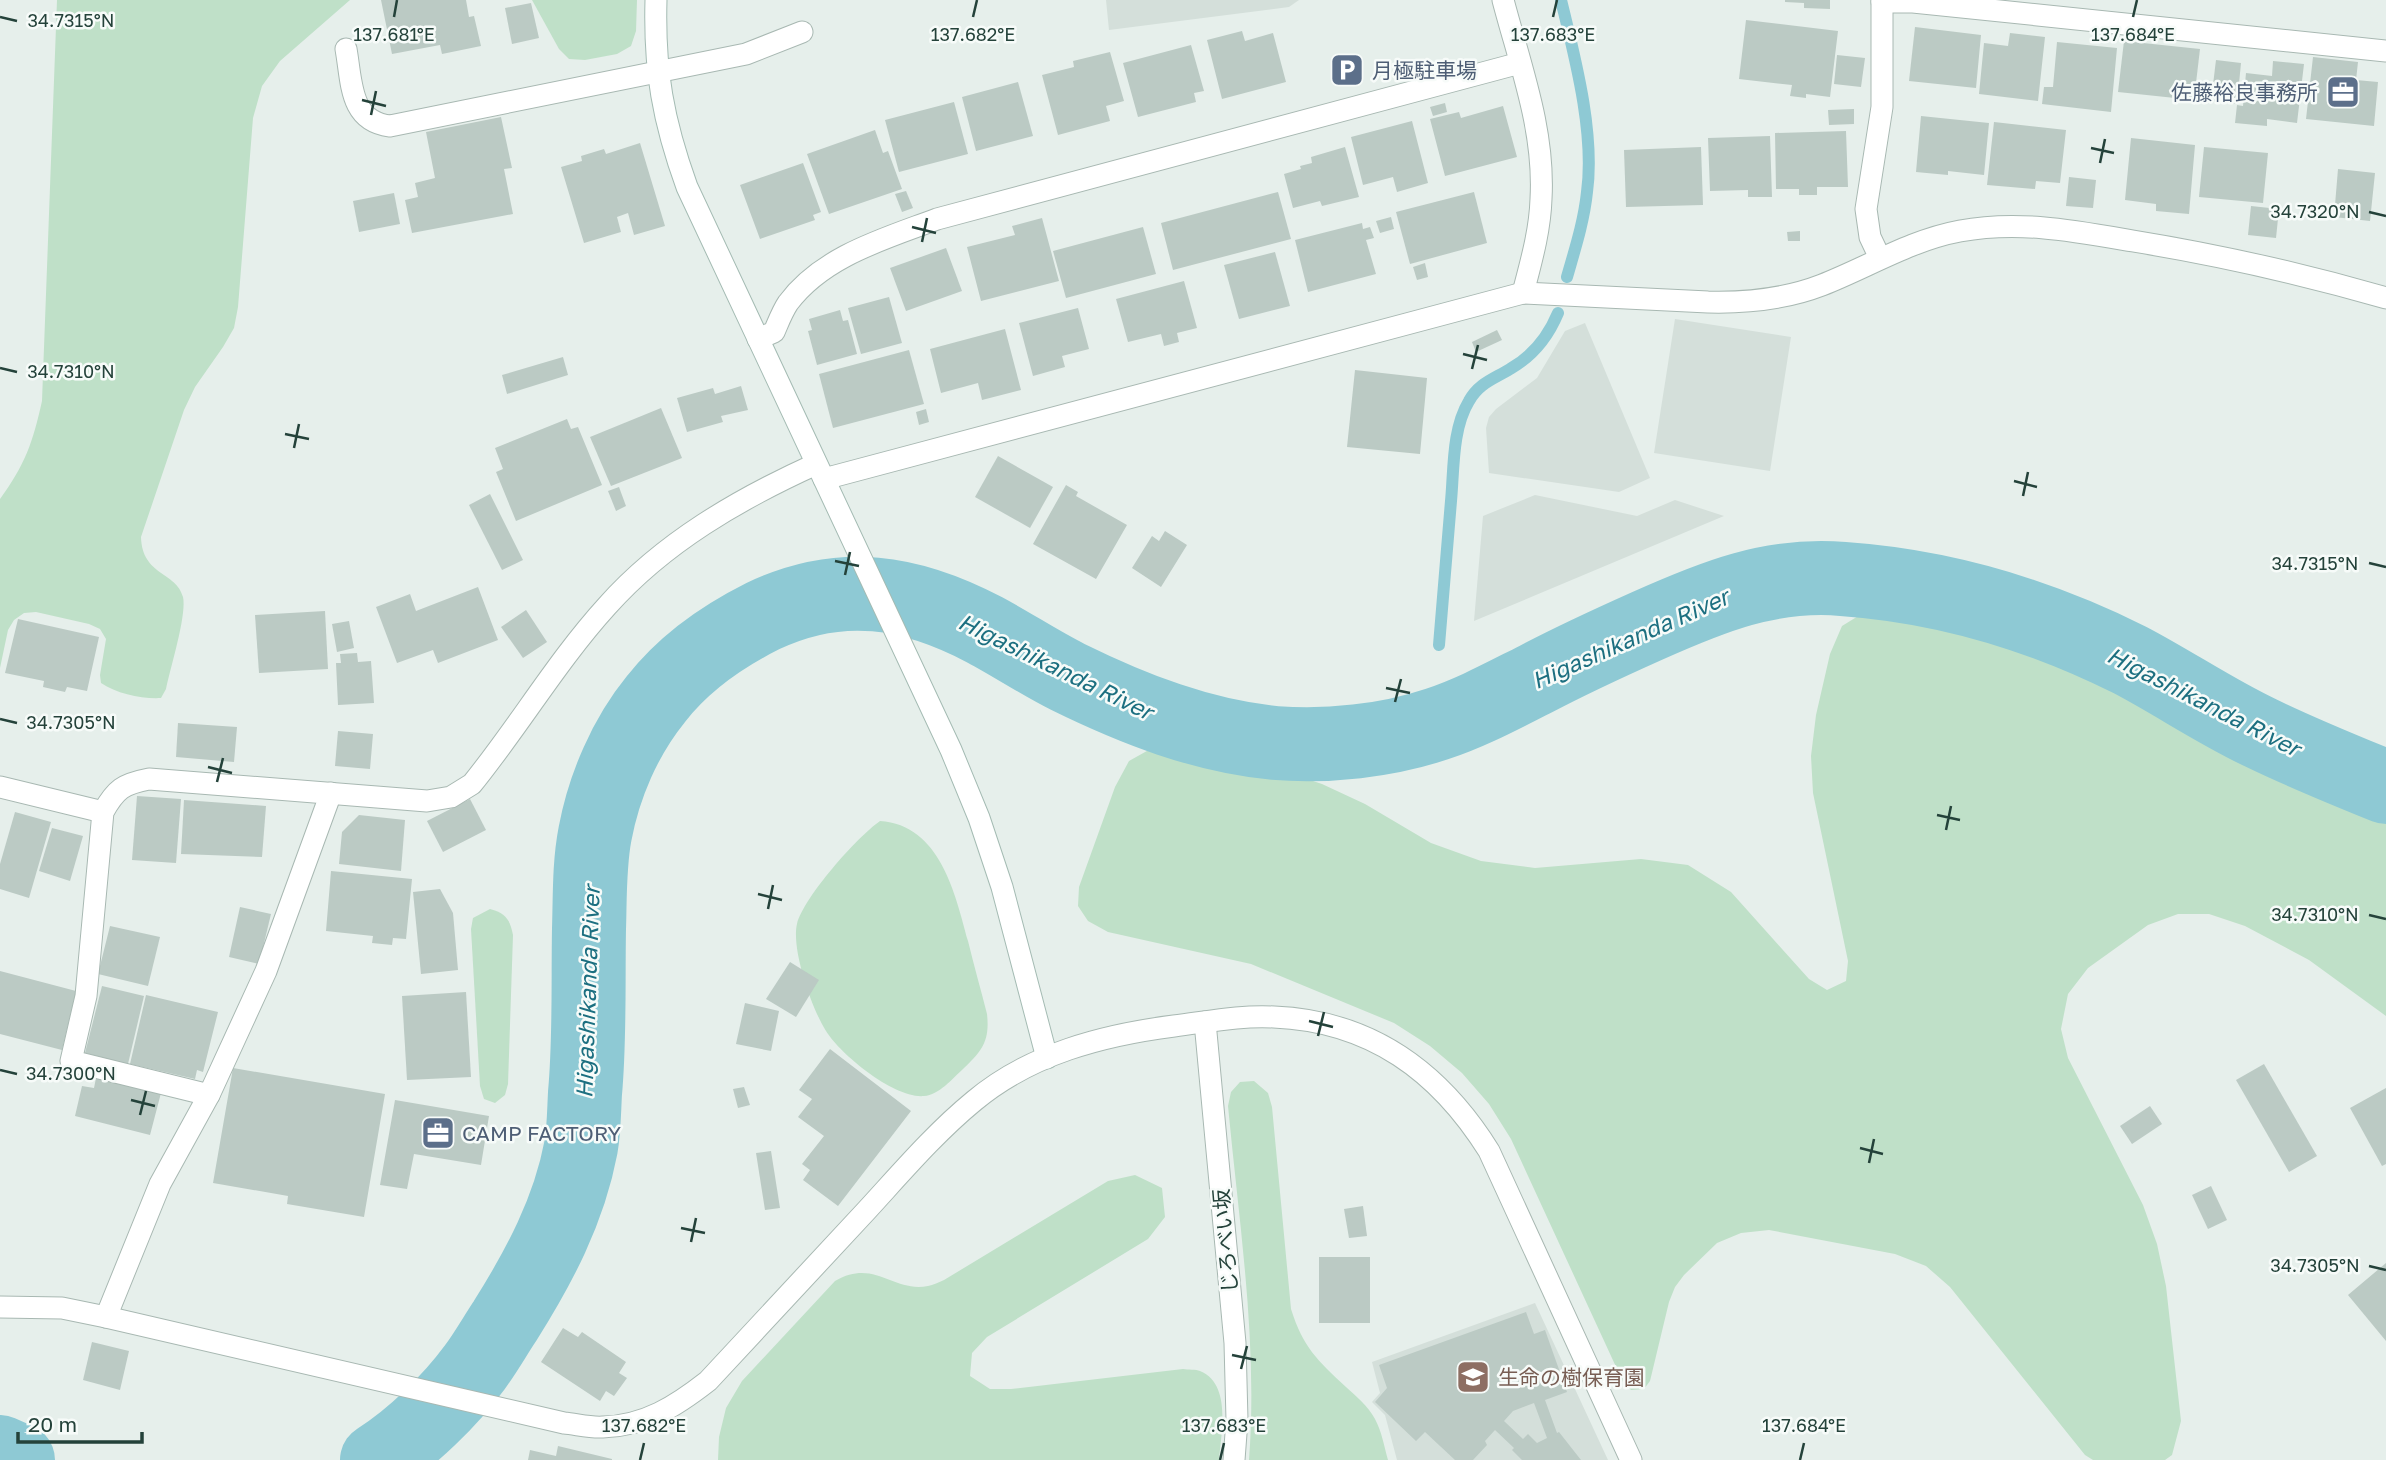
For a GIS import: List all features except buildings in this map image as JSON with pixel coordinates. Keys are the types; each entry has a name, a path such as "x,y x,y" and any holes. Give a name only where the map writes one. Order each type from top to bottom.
{"street":[{"path":"656,0 657,73 672,147 687,187 904,648 979,818 1002,887 1047,1058"},
{"path":"1503,0 1541,157 1541,200 1536,243 1523,293"},
{"path":"1880,258 1870,237 1866,209 1882,107 1882,1 2386,51"},
{"path":"345,49 357,104 364,116 376,124 390,126 746,54 802,32"},
{"path":"758,339 774,332 787,304 812,276 844,256 937,219 1520,62"},
{"path":"209,1094 71,1061 86,996 103,812 113,794 129,782 149,779 427,801 451,797 472,784 579,638 637,575 706,522 768,486 1523,293 1737,303 1795,294 1922,241 1989,226 2060,229 2252,262 2386,298"},
{"path":"0,787 103,812"},
{"path":"106,1317 160,1184 209,1094 266,971 331,793"},
{"path":"0,1307 62,1308 106,1317 564,1423 603,1427 641,1421 677,1405 708,1381 941,1131 975,1100 1025,1067 1080,1044 1126,1033 1273,1017 1311,1020 1348,1030 1415,1065 1444,1090 1469,1119 1489,1151 1632,1460"},
{"name":"じろべい坂","path":"1205,1023 1235,1343 1237,1420 1234,1460"}],"shaded area":[{"path":"1106,0 1299,0 1289,7 1109,30"},
{"path":"1675,319 1791,337 1770,471 1654,453"},
{"path":"1585,323 1650,478 1619,492 1489,473 1486,428 1489,417 1537,378 1565,331"},
{"path":"1535,495 1637,516 1675,500 1724,516 1474,621 1483,516"},
{"name":"生命の樹保育園","path":"1535,1303 1608,1460 1397,1460 1385,1415 1372,1402 1380,1393 1372,1362"}],"green space":[{"path":"57,0 350,0 280,61 262,86 253,118 234,328 195,387 184,410 141,537 147,559 180,589 184,605 178,642 166,689 161,698 130,695 101,683 106,639 100,629 36,612 24,613 14,620 8,630 0,668 0,499 27,453 42,401"},
{"path":"532,0 637,0 636,31 631,46 617,54 585,60 569,59 559,49"},
{"path":"1868,610 1920,612 1971,621 2019,636 2113,678 2249,752 2386,811 2386,1016 2309,960 2245,926 2209,914 2178,914 2148,925 2088,968 2068,994 2061,1029 2068,1058 2143,1205 2157,1244 2166,1286 2181,1421 2172,1455 2165,1460 2093,1460 2085,1455 1950,1287 1926,1266 1895,1254 1769,1230 1741,1233 1717,1243 1684,1275 1669,1302 1650,1381 1644,1389 1631,1390 1623,1382 1511,1139 1489,1104 1462,1073 1430,1046 1394,1023 1251,964 1108,932 1088,921 1078,906 1079,887 1115,787 1129,761 1154,747 1184,747 1280,770 1322,784 1365,804 1431,843 1481,861 1535,868 1641,859 1688,865 1731,892 1809,979 1827,990 1846,981 1848,961 1813,793 1811,756 1816,715 1830,654 1842,626"},
{"path":"880,821 900,825 917,835 931,848 942,864 957,903 987,1014 986,1039 980,1051 945,1086 930,1095 912,1095 884,1083 856,1063 833,1041 815,1009 797,948 797,924 810,899 845,854"},
{"path":"490,909 506,918 513,935 508,1084 505,1095 495,1103 484,1099 480,1086 471,929 473,918"},
{"path":"1254,1081 1268,1093 1272,1107 1291,1309 1306,1343 1319,1360 1372,1414 1388,1460 1249,1460 1249,1327 1228,1106 1231,1092 1240,1082"},
{"path":"1135,1175 1162,1188 1165,1217 1148,1239 987,1337 972,1353 970,1376 990,1389 1011,1389 1183,1369 1198,1370 1210,1377 1221,1398 1219,1460 718,1460 719,1437 726,1408 742,1381 835,1281 861,1273 873,1274 904,1285 932,1285 1108,1181"}],"waterway":[{"path":"1561,0 1582,96 1589,169 1586,203 1567,277"},
{"path":"1439,645 1455,450 1463,412 1482,386 1533,352 1550,330 1558,313"},
{"name":"Higashikanda River","path":"377,1460 430,1418 475,1367 530,1280 569,1194 576,1171 583,1127 593,846 604,798 625,746 656,699 692,662 748,624 792,604 820,597 876,594 930,606 985,630 1068,677 1168,719 1248,739 1316,744 1377,739 1450,720 1647,626 1742,589 1816,578 1880,583 1917,588 1990,605 2061,629 2130,660 2261,733 2386,787"},
{"path":"1432,726 1434,699"},
{"name":"Higashikanda River","path":"0,1452 18,1460"}],"place":[{"name":"月極駐車場","path":"1347,70"},
{"name":"佐藤裕良事務所","path":"2343,92"},
{"name":"CAMP FACTORY","path":"438,1133"},
{"name":"生命の樹保育園","path":"1473,1377"}]}
